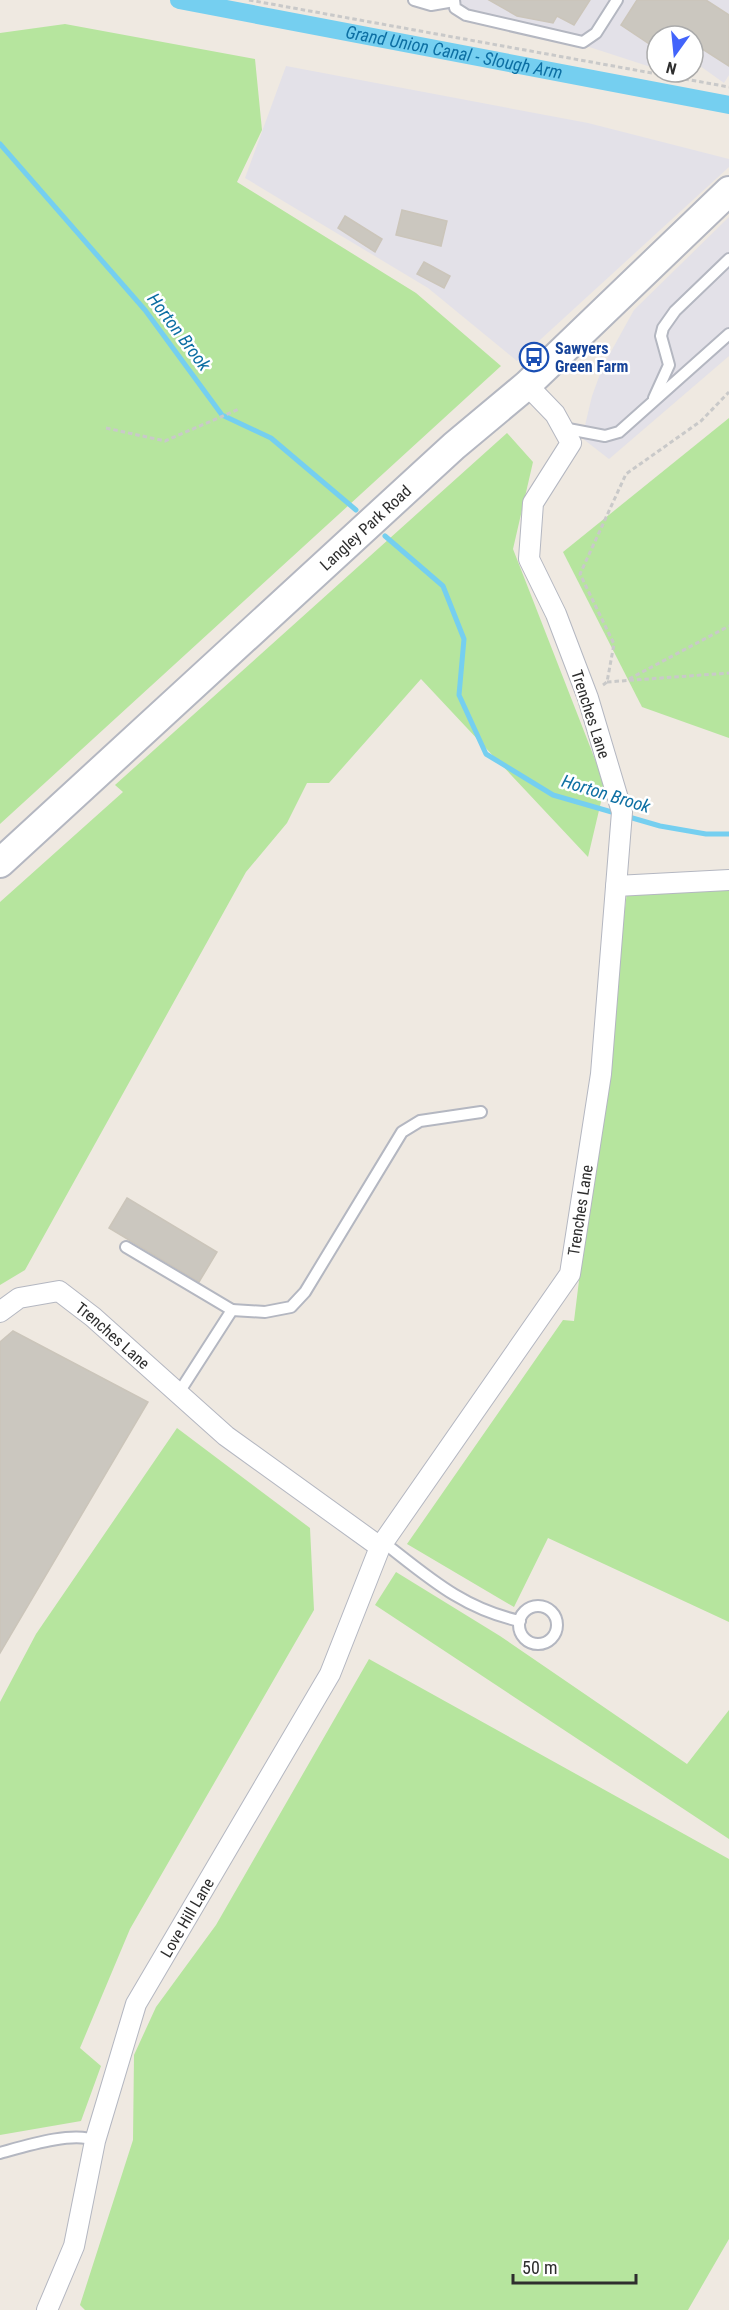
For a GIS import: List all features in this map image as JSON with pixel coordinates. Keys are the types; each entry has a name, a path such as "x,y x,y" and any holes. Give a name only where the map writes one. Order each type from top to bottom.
{"main road":[{"name":"Langley Park Road","path":"0,862 454,446 526,385 729,191"}],"street":[{"path":"526,385 555,414 563,428"},
{"name":"Trenches Lane","path":"0,1312 19,1298 59,1291 226,1436 381,1544 570,1274 601,1074 621,816 588,698 556,614 529,559 532,503 572,443 563,428"},
{"path":"616,886 729,880"},
{"name":"Love Hill Lane","path":"47,2310 74,2246 95,2142 136,2004 330,1674 381,1544"}],"lane":[{"path":"414,0 431,5 454,0 455,8 466,15 583,42 596,33 617,0"},
{"path":"650,406 666,377 669,364 661,336 663,328 675,311 729,259"},
{"path":"563,428 605,436 619,432 729,334"},
{"path":"126,1247 232,1311 265,1312 291,1307 305,1292 402,1132 420,1121 481,1112"},
{"path":"178,1394 232,1311"},
{"path":"381,1544 458,1599 493,1616 520,1621"},
{"path":"0,2153 31,2144 65,2139 87,2137 95,2142"}],"path":[{"path":"249,0 729,87"},
{"path":"588,698 607,681 614,644 580,574 626,474 701,421 729,392"},
{"path":"106,428 165,441 238,409"},
{"path":"627,680 729,626"},
{"path":"607,681 729,673"}],"shaded area":[{"path":"409,0 729,0 729,75 724,83 705,70 705,24 645,24 645,65 580,44"},
{"path":"286,66 588,123 729,159 729,167 517,361 428,288 245,178"},
{"path":"729,217 729,356 609,459 582,438 592,396 603,366 634,310"}],"green space":[{"path":"65,24 255,59 262,130 237,182 416,293 501,366 0,824 0,33"},
{"path":"729,418 729,738 642,707 563,552"},
{"path":"507,433 533,462 513,549 605,785 588,857 421,679 329,783 307,783 287,823 246,872 25,1270 0,1285 0,902 123,792 115,785"},
{"path":"729,888 729,1622 548,1538 514,1607 407,1544 563,1320 574,1321 627,892"},
{"path":"177,1428 310,1528 314,1610 130,1929 80,2048 101,2066 81,2121 0,2135 0,1702 36,1634"},
{"path":"396,1572 500,1636 687,1764 729,1710 729,1839 375,1605"},
{"path":"369,1659 729,1859 729,2239 688,2310 85,2310 80,2305 133,2140 134,2055 156,2007 216,1925"}],"building":[{"path":"489,0 590,0 574,25 557,16 553,23 517,16"},
{"path":"637,0 706,0 729,15 729,66 705,51 705,24 645,24 645,41 621,25"},
{"path":"402,210 447,221 441,246 396,235"},
{"path":"345,216 382,239 375,252 338,228"},
{"path":"424,262 450,276 444,288 417,274"},
{"path":"127,1198 217,1252 199,1282 109,1228"},
{"path":"13,1331 148,1402 0,1653 0,1342"}],"waterway":[{"name":"Grand Union Canal - Slough Arm","path":"179,0 729,105"},
{"name":"Horton Brook","path":"0,144 145,310 222,415 271,438 356,510"},
{"name":"Horton Brook","path":"385,536 443,586 464,639 459,695 486,754 553,795 660,826 706,834 729,834"}],"place":[{"name":"Sawyers Green Farm","path":"534,357"}]}
